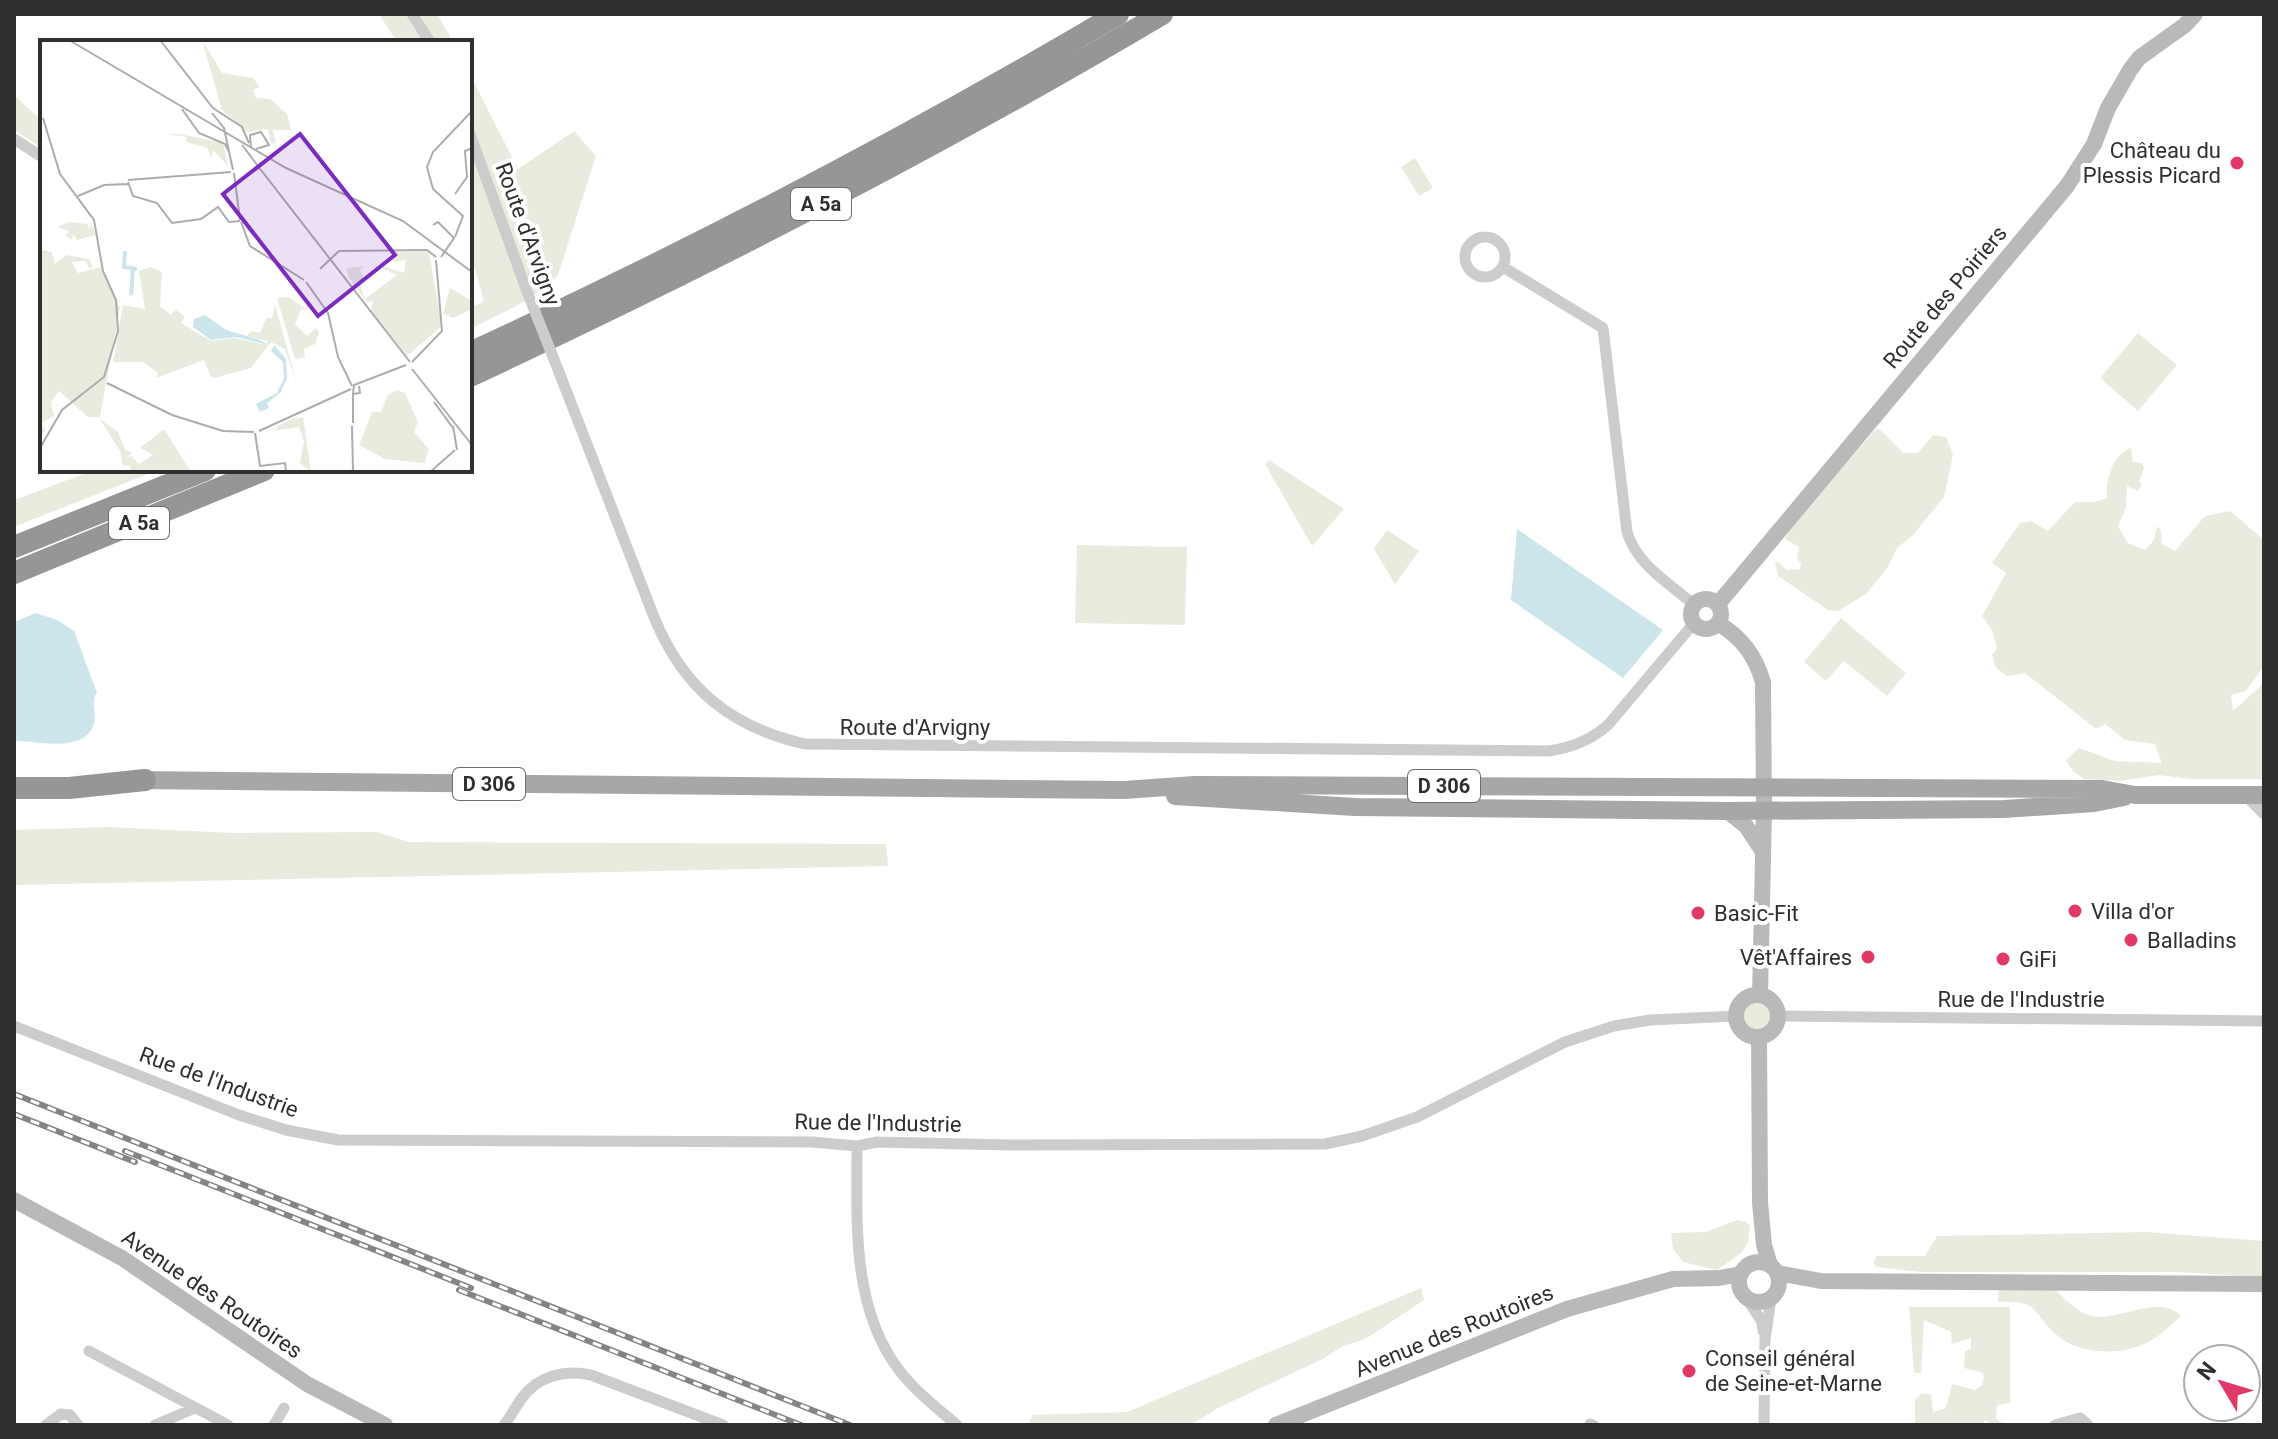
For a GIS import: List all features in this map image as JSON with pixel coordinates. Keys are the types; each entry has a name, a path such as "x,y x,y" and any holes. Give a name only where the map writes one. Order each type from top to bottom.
{"highway":[{"path":"929,120 976,82 1087,14"},
{"name":"A 5a","path":"472,352 642,270 847,165 1118,14"},
{"name":"A 5a","path":"472,375 662,285 822,203 1162,14"},
{"name":"A 5a","path":"14,547 200,472"},
{"name":"A 5a","path":"14,573 259,472"},
{"path":"14,788 69,788 145,780"}],"main road":[{"name":"D 306","path":"14,777 1124,790 1195,785 2102,789 2135,795"},
{"name":"D 306","path":"1124,790 1355,807 1727,811 2004,809 2094,803 2135,795 2264,795"}],"street":[{"path":"412,14 429,40"},
{"name":"Route des Poiriers","path":"1718,604 2067,186 2094,144 2108,108 2139,58 2185,25 2195,14"},
{"path":"14,139 40,156"},
{"name":"Route d'Arvigny","path":"472,140 526,289 654,617 672,655 692,683 721,709 751,727 805,744 1549,751 1574,747 1608,725 1694,623"},
{"path":"1503,267 1603,328 1627,532 1632,549 1693,604"},
{"path":"1705,598 1718,604 1721,613 1718,623 1706,629 1694,623 1690,614 1693,604 1705,598"},
{"path":"1718,623 1745,643 1757,663 1763,682 1760,995"},
{"path":"2244,794 2264,814"},
{"path":"1727,811 1746,826 1762,850"},
{"path":"1760,995 1772,1002 1778,1016 1773,1030 1759,1037 1743,1031 1737,1016 1746,999 1760,995"},
{"name":"Rue de l'Industrie","path":"14,1026 239,1115 286,1130 338,1140 812,1142 857,1146 877,1142 1010,1145 1325,1144 1362,1136 1417,1117 1565,1042 1614,1026 1650,1020 1737,1016"},
{"name":"Rue de l'Industrie","path":"1778,1016 2264,1021"},
{"path":"1759,1037 1760,1202 1764,1245 1774,1269 1774,1295 1765,1339"},
{"path":"857,1146 859,1259 878,1331 890,1356 910,1382 957,1425"},
{"name":"Avenue des Routoires","path":"14,1200 122,1258 307,1384 385,1425"},
{"path":"1760,1202 1756,1240 1744,1282 1762,1322 1765,1339 1764,1425"},
{"path":"1744,1282 1759,1262 1821,1281 2264,1284"},
{"path":"1744,1282 1759,1302 1821,1281"},
{"name":"Avenue des Routoires","path":"1276,1425 1567,1309 1652,1287 1726,1287 1744,1282"},
{"path":"89,1351 228,1425"},
{"path":"506,1424 520,1401 535,1385 552,1376 573,1372 591,1375 723,1425"},
{"path":"155,1425 171,1422 195,1408"},
{"path":"274,1425 284,1408"},
{"path":"46,1425 61,1414 70,1415 78,1425"},
{"path":"2055,1425 2084,1422"}],"shaded area":[{"path":"379,14 437,14 452,40 396,40"},
{"path":"472,78 518,169 574,131 596,156 558,275 528,299 472,328 472,307 484,301 472,258"},
{"path":"14,95 40,119 40,147 14,130"},
{"path":"1415,158 1433,188 1419,196 1401,167"},
{"path":"2138,333 2177,365 2138,411 2100,378"},
{"path":"1876,429 1881,430 1903,453 1918,453 1933,435 1946,437 1953,455 1944,497 1913,535 1897,548 1888,567 1866,594 1838,611 1828,610 1778,576 1775,562 1786,570 1800,569 1801,563 1797,559 1799,547 1785,539 1790,527"},
{"path":"2131,448 2133,462 2142,463 2144,468 2138,491 2127,486 2126,508 2118,526 2128,543 2145,550 2154,540 2157,526 2161,531 2162,544 2175,551 2205,516 2230,511 2264,540 2264,666 2246,691 2231,695 2233,711 2264,683 2264,779 2192,779 2158,775 2119,781 2084,779 2072,770 2066,760 2079,748 2115,761 2162,763 2155,744 2125,740 2105,724 2096,729 2025,673 2007,676 1996,668 1992,655 1997,648 1992,630 1982,616 2006,573 1992,563 2020,523 2031,521 2048,531 2075,502 2095,502 2107,498 2112,468 2119,456"},
{"path":"1269,460 1344,509 1312,546 1265,464"},
{"path":"89,472 153,472 14,527 14,500"},
{"path":"1387,530 1419,551 1395,584 1374,549"},
{"path":"1077,545 1187,547 1185,625 1075,623"},
{"path":"1841,618 1906,673 1887,696 1844,661 1826,681 1804,662"},
{"path":"108,827 233,833 377,832 408,842 886,844 888,866 14,885 14,830"},
{"path":"1757,1001 1768,1005 1772,1016 1768,1027 1757,1031 1746,1027 1742,1016 1746,1005"},
{"path":"1737,1220 1750,1226 1748,1243 1741,1253 1717,1270 1683,1262 1673,1249 1671,1233 1706,1232"},
{"path":"2146,1232 2264,1241 2264,1277 2176,1272 1922,1272 1876,1267 1874,1263 1876,1256 1925,1256 1937,1236"},
{"path":"1999,1287 2052,1288 2078,1310 2099,1317 2161,1307 2172,1309 2181,1316 2141,1345 2117,1351 2091,1350 2068,1343 2058,1336 2029,1306 1998,1302"},
{"path":"1421,1288 1424,1300 1367,1338 1341,1347 1323,1359 1218,1408 1190,1425 1028,1425 1033,1415 1127,1412"},
{"path":"1909,1307 2010,1307 2010,1403 1997,1405 1996,1419 2006,1425 1991,1425 1985,1420 1983,1425 1915,1425 1915,1400 1921,1394 1931,1394 1933,1412 1946,1408 1952,1384 1975,1390 1982,1385 1984,1376 1981,1372 1964,1368 1965,1351 1971,1349 1971,1338 1952,1344 1951,1332 1924,1320 1921,1373 1914,1373"}],"water":[{"path":"1517,529 1663,630 1623,678 1511,600"},
{"path":"36,613 57,620 74,631 97,693 94,723 82,739 60,744 14,741 14,622"}],"railway":[{"path":"14,1094 850,1425"},
{"path":"14,1114 135,1162"},
{"path":"125,1151 471,1288"},
{"path":"459,1290 801,1425"}],"place":[{"name":"Château du Plessis Picard","path":"2237,163"},
{"name":"Villa d'or","path":"2075,911"},
{"name":"Basic-Fit","path":"1698,913"},
{"name":"Balladins","path":"2131,940"},
{"name":"Vêt'Affaires","path":"1868,957"},
{"name":"GiFi","path":"2003,959"},
{"name":"Conseil général de Seine-et-Marne","path":"1689,1371"}]}
